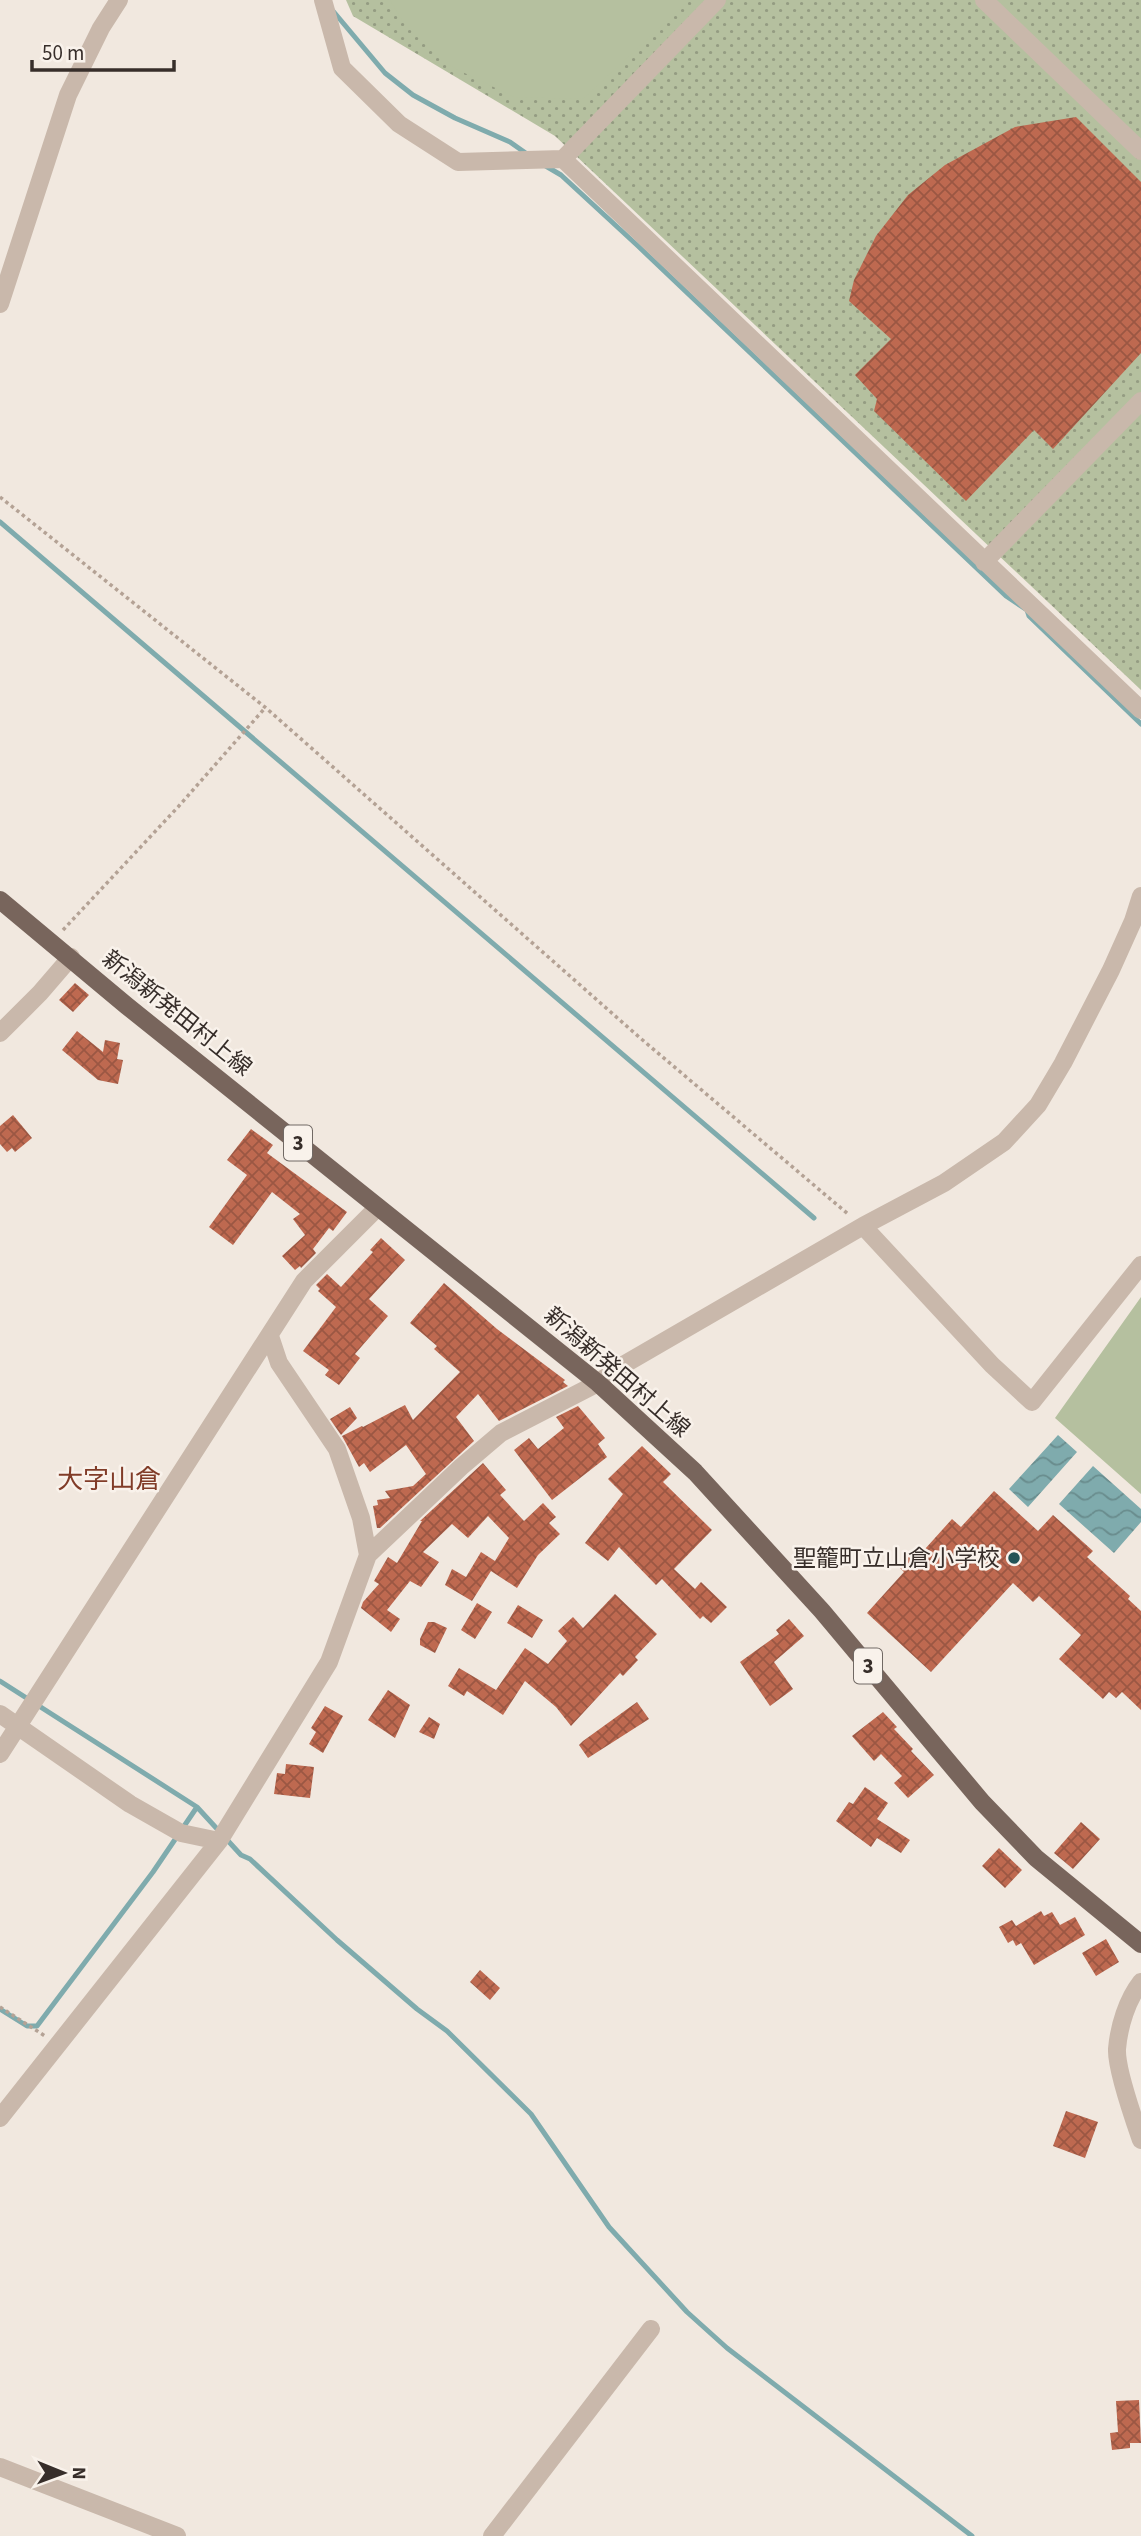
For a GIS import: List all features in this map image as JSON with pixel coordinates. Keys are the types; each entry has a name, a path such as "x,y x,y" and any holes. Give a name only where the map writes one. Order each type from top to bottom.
{"main road":[{"name":"新潟新発田村上線","path":"0,900 127,1006 598,1383 695,1472 822,1611 982,1802 1036,1858 1141,1944"}],"street":[{"path":"0,304 68,95 101,29 119,0"},
{"path":"323,0 342,68 399,124 458,162 564,159 717,0"},
{"path":"984,0 1141,151"},
{"path":"564,159 1141,710"},
{"path":"984,562 1141,401"},
{"path":"0,2118 219,1841 329,1662 368,1555 461,1467 502,1433 598,1383 618,1368 863,1226 944,1184 1004,1142 1038,1105 1063,1063 1111,970 1141,896"},
{"path":"0,1032 40,993 71,957"},
{"path":"0,1755 304,1281 378,1207"},
{"path":"863,1226 992,1365 1032,1402 1141,1265"},
{"path":"270,1336 279,1363 337,1449 361,1518 368,1555"},
{"path":"0,1714 130,1804 181,1833 219,1841"},
{"path":"1141,1982 1129,1997 1117,2050 1129,2106 1141,2140"},
{"path":"492,2536 651,2329"},
{"path":"0,2467 177,2536"}],"path":[{"path":"0,497 266,708 629,1028 863,1226"},
{"path":"52,942 266,708"},
{"path":"0,2007 58,2045"}],"green space":[{"path":"346,0 1141,0 1141,690 555,136 353,16"},
{"path":"390,0 689,0 583,99 514,97 444,63 403,22"},
{"path":"1141,1297 1141,1494 1055,1418"}],"water":[{"path":"1058,1435 1077,1452 1028,1507 1009,1489"},
{"path":"1093,1466 1141,1509 1141,1522 1114,1553 1059,1504"}],"building":[{"path":"1076,117 1141,182 1141,353 1053,449 1034,430 966,501 874,411 877,399 855,375 891,339 849,301 854,280 876,236 908,195 945,165 1015,127"},
{"path":"75,983 89,995 73,1012 59,1000"},
{"path":"77,1031 103,1052 105,1040 120,1043 117,1059 123,1060 118,1084 98,1080 62,1050"},
{"path":"13,1115 32,1138 15,1152 12,1148 7,1152 0,1144 0,1126"},
{"path":"251,1129 273,1145 267,1153 347,1212 333,1231 329,1228 313,1249 316,1253 301,1268 300,1266 295,1270 282,1256 305,1235 293,1219 300,1214 272,1192 233,1245 209,1227 247,1175 227,1160"},
{"path":"381,1238 405,1260 369,1299 388,1316 355,1354 360,1358 339,1385 325,1375 329,1370 303,1351 336,1307 318,1291 320,1289 316,1285 327,1274 341,1287 373,1252 370,1250"},
{"path":"444,1283 497,1329 565,1380 563,1382 568,1386 499,1421 478,1394 456,1417 474,1441 377,1528 373,1506 378,1505 377,1500 390,1498 385,1491 413,1486 426,1474 406,1445 370,1472 364,1463 359,1467 342,1436 405,1405 413,1420 460,1372 434,1349 437,1346 410,1323"},
{"path":"578,1406 605,1438 598,1444 607,1457 552,1500 514,1450 529,1438 538,1449 564,1428 556,1417"},
{"path":"350,1407 357,1418 341,1435 330,1419"},
{"path":"642,1446 671,1474 663,1482 712,1530 674,1569 695,1589 701,1582 727,1607 711,1623 703,1616 700,1619 662,1579 656,1585 619,1547 608,1561 585,1543 623,1494 608,1479"},
{"path":"483,1463 506,1490 500,1495 524,1521 543,1503 556,1517 549,1523 560,1534 538,1555 517,1588 491,1571 472,1601 445,1585 452,1569 466,1577 481,1552 495,1561 509,1538 488,1516 468,1538 452,1524 423,1552 439,1562 421,1587 410,1581 387,1610 400,1619 391,1632 361,1608 379,1584 374,1581 388,1557 397,1563 420,1521"},
{"path":"994,1491 1038,1531 1053,1515 1093,1551 1087,1557 1130,1596 1128,1599 1141,1611 1141,1710 1122,1692 1116,1698 1109,1692 1103,1699 1059,1659 1081,1635 1039,1596 1033,1602 1013,1583 931,1672 867,1613 904,1572 898,1566 910,1553 916,1559 952,1519 961,1527"},
{"path":"615,1594 657,1634 635,1657 638,1660 623,1676 620,1673 571,1726 556,1707 525,1681 503,1715 467,1691 464,1696 448,1686 459,1668 496,1690 525,1648 548,1664 567,1641 558,1631 573,1617 583,1628"},
{"path":"477,1603 492,1612 475,1639 461,1630"},
{"path":"518,1605 543,1620 532,1638 507,1623"},
{"path":"789,1619 804,1636 774,1662 793,1689 770,1706 740,1662 779,1634 776,1630"},
{"path":"428,1622 447,1628 435,1653 420,1645"},
{"path":"388,1690 410,1705 395,1738 368,1720"},
{"path":"637,1702 649,1719 588,1758 579,1745"},
{"path":"325,1706 343,1716 323,1753 309,1744 316,1732 311,1728"},
{"path":"883,1712 897,1727 894,1729 913,1749 911,1751 934,1775 908,1798 894,1783 902,1776 881,1754 874,1761 852,1736"},
{"path":"429,1717 440,1724 434,1739 419,1732"},
{"path":"286,1764 314,1767 310,1798 274,1794 277,1773 285,1774"},
{"path":"865,1787 888,1803 877,1819 910,1840 901,1853 877,1838 871,1847 836,1821 849,1802 853,1804"},
{"path":"1081,1822 1100,1839 1073,1869 1054,1853"},
{"path":"999,1848 1022,1870 1005,1888 982,1866"},
{"path":"1041,1911 1044,1916 1052,1912 1060,1925 1075,1917 1085,1935 1034,1965 1021,1943 1016,1946 1013,1940 1008,1943 999,1927 1012,1920 1016,1926"},
{"path":"1106,1939 1119,1962 1096,1976 1082,1953"},
{"path":"480,1970 500,1988 490,2000 470,1982"},
{"path":"1066,2111 1098,2122 1085,2158 1053,2146"},
{"path":"1139,2400 1141,2443 1130,2443 1130,2448 1112,2450 1110,2433 1118,2432 1116,2401"}],"waterway":[{"path":"333,11 385,73 413,95 455,118 510,142 527,154"},
{"path":"544,165 561,175 1006,596 1027,610 1029,616 1141,724"},
{"path":"0,522 814,1218"},
{"path":"0,1681 197,1807 241,1855 250,1859 337,1940 417,2009 447,2031 531,2114 609,2227 687,2312 727,2348 972,2536"},
{"path":"0,2009 27,2026 37,2026 153,1872 197,1807"}],"place":[{"name":"聖籠町立山倉小学校","path":"1014,1558"}],"district":[{"name":"大字山倉","path":"109,1479"}]}
